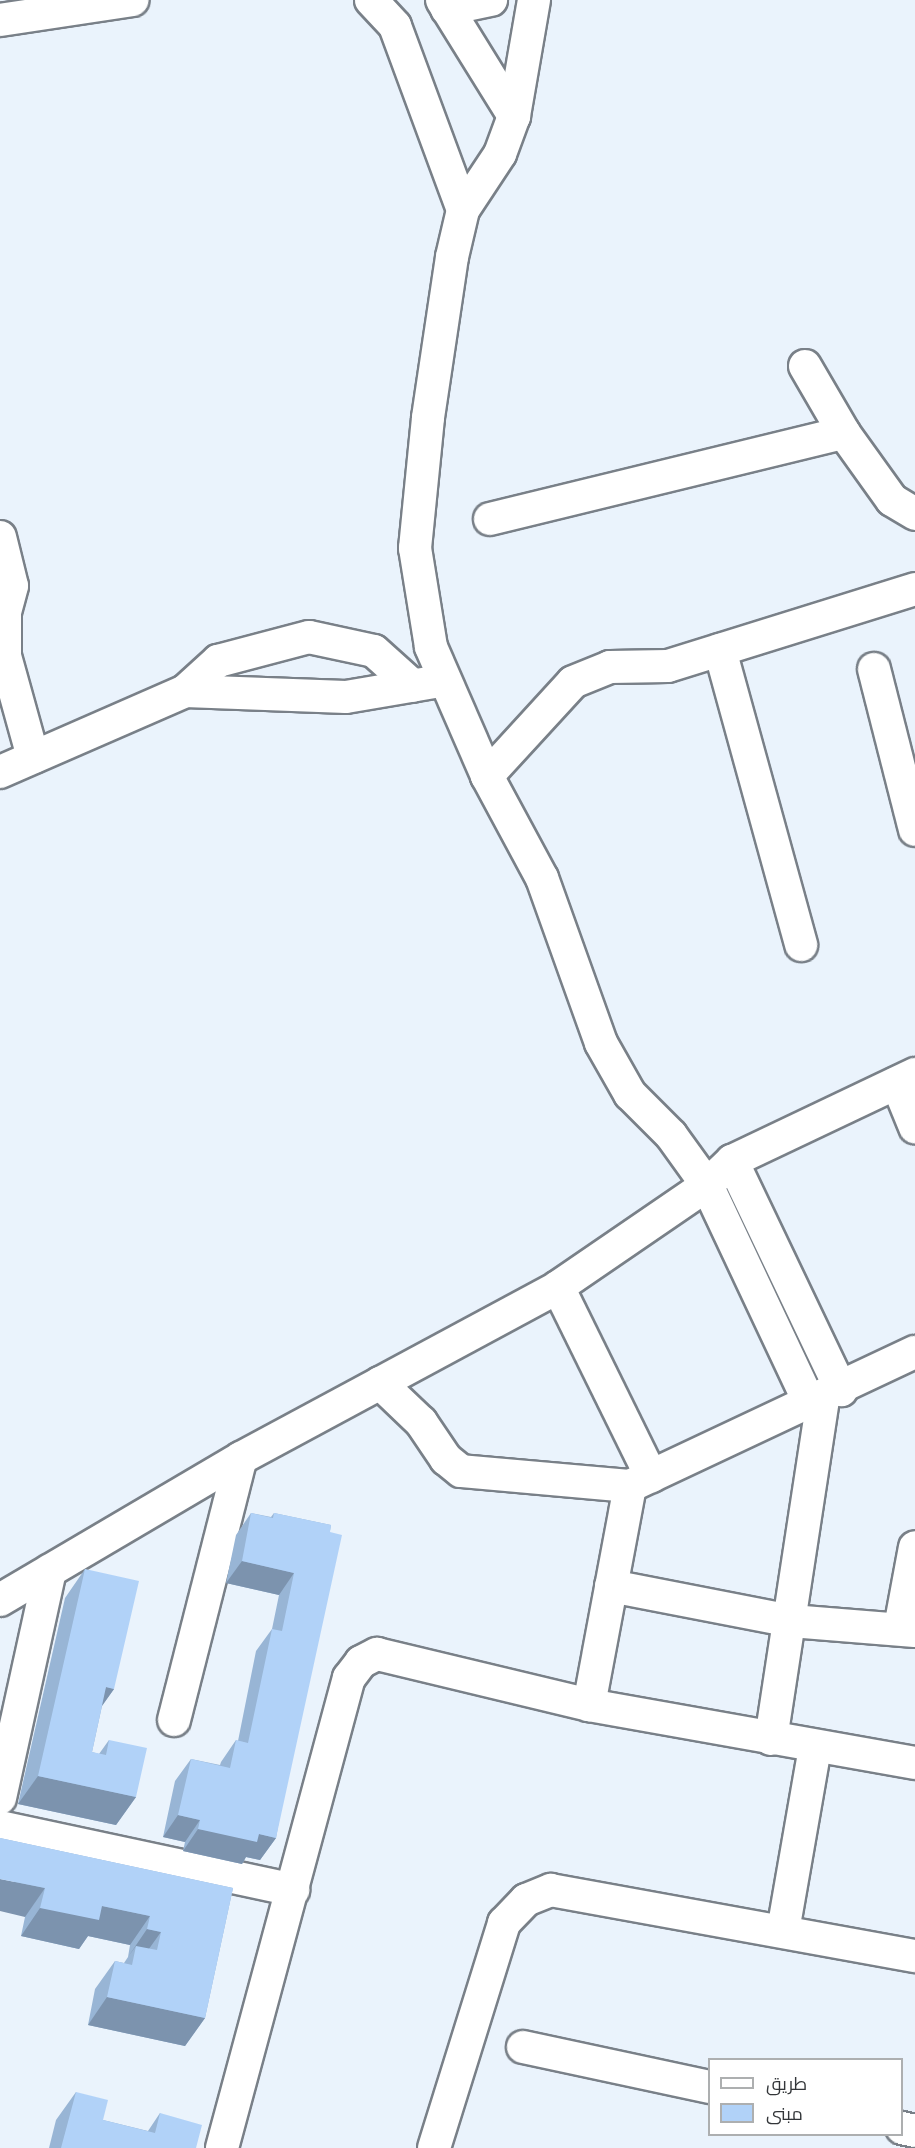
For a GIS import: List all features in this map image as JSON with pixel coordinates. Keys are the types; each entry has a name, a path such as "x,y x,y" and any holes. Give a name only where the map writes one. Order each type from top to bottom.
{"street":[{"path":"0,20 132,0"},
{"path":"371,0 395,26 464,210"},
{"path":"491,0 444,4 514,116"},
{"path":"534,0 514,116 500,154 464,210 452,257 428,418 416,548 431,647 487,776 542,878 601,1043 630,1094 670,1135 706,1185 825,1397"},
{"path":"805,366 844,433 892,500 915,514"},
{"path":"490,519 844,433"},
{"path":"0,537 12,586 5,613 5,657 33,757"},
{"path":"487,776 573,682 610,667 668,666 915,589"},
{"path":"0,772 185,691 218,661 309,637 374,651 413,686"},
{"path":"720,650 801,945"},
{"path":"873,669 915,830"},
{"path":"185,691 346,697 445,680"},
{"path":"0,1600 241,1458 558,1287 706,1185 732,1161 906,1078 915,1127"},
{"path":"732,1161 825,1397 771,1739"},
{"path":"558,1287 640,1481 611,1586 589,1705"},
{"path":"380,1383 421,1422 446,1459 461,1471 640,1481 825,1397 915,1352"},
{"path":"174,1720 241,1458"},
{"path":"611,1586 791,1621 907,1630 915,1547"},
{"path":"0,1798 50,1570"},
{"path":"222,2148 349,1678 361,1662 377,1654 589,1705 915,1764"},
{"path":"783,1931 815,1747"},
{"path":"0,1827 293,1890"},
{"path":"434,2148 504,1923 526,1900 551,1890 915,1956"},
{"path":"523,2047 708,2087"}],"building":[{"path":"251,1513 273,1518 274,1513 331,1525 330,1532 342,1535 276,1838 259,1834 257,1842 198,1829 200,1820 178,1815 191,1759 230,1768 236,1740 248,1743 272,1629 282,1631 294,1573 242,1561"},
{"path":"85,1569 139,1581 114,1689 106,1687 92,1752 106,1755 109,1740 147,1748 136,1797 38,1776"},
{"path":"0,1838 233,1888 205,2018 107,1997 115,1961 132,1965 136,1946 157,1950 161,1932 147,1929 150,1916 102,1906 99,1920 40,1908 45,1888 0,1879"},
{"path":"76,2092 108,2100 103,2120 155,2133 160,2113 202,2125 196,2148 61,2148"}]}
